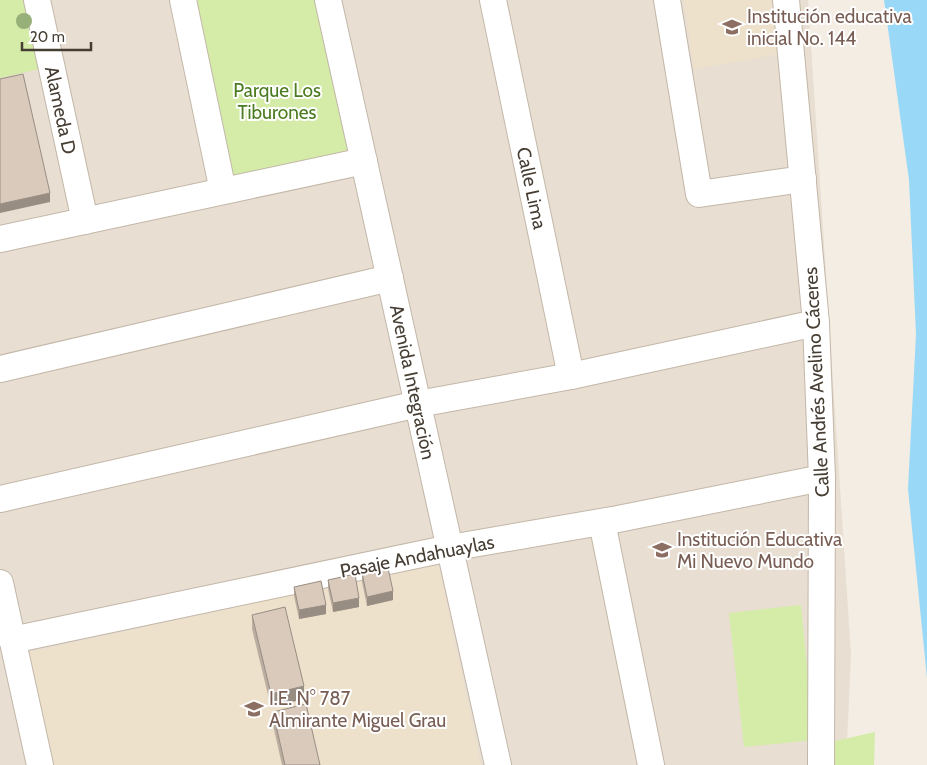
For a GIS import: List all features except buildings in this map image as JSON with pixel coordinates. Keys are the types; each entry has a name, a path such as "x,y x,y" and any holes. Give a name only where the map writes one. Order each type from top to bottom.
{"street":[{"name":"Alameda D","path":"37,0 85,220"},
{"path":"183,0 223,191"},
{"name":"Avenida Integración","path":"328,0 498,765"},
{"path":"667,0 698,194 803,179"},
{"name":"Calle Andrés Avelino Cáceres","path":"786,0 816,323 822,478 821,765"},
{"name":"Calle Lima","path":"496,1 571,376"},
{"path":"0,239 364,160"},
{"path":"0,369 390,278"},
{"path":"0,499 418,404 571,376 816,323"},
{"name":"Pasaje Andahuaylas","path":"12,640 450,548 602,522 822,478"},
{"path":"602,522 651,765"},
{"path":"0,584 40,765"}],"shaded area":[{"path":"0,0 808,0 851,655 846,765 0,765"},
{"name":"Institución educativa inicial No. 144","path":"684,0 774,0 779,54 694,69"},
{"name":"I.E. N° 787 Almirante Miguel Grau","path":"438,563 481,765 52,765 26,653"}],"green space":[{"path":"0,0 25,0 39,69 0,78"},
{"name":"Parque Los Tiburones","path":"192,0 319,0 354,155 229,182"},
{"path":"801,605 814,740 744,747 729,613"},
{"path":"875,732 874,765 831,765 831,742"}],"water":[{"path":"884,0 927,0 927,678 908,489 916,334 909,180"}],"place":[{"name":"Institución educativa inicial No. 144","path":"732,27"},
{"name":"Institución Educativa Mi Nuevo Mundo","path":"662,550"},
{"name":"I.E. N° 787 Almirante Miguel Grau","path":"254,709"}]}
